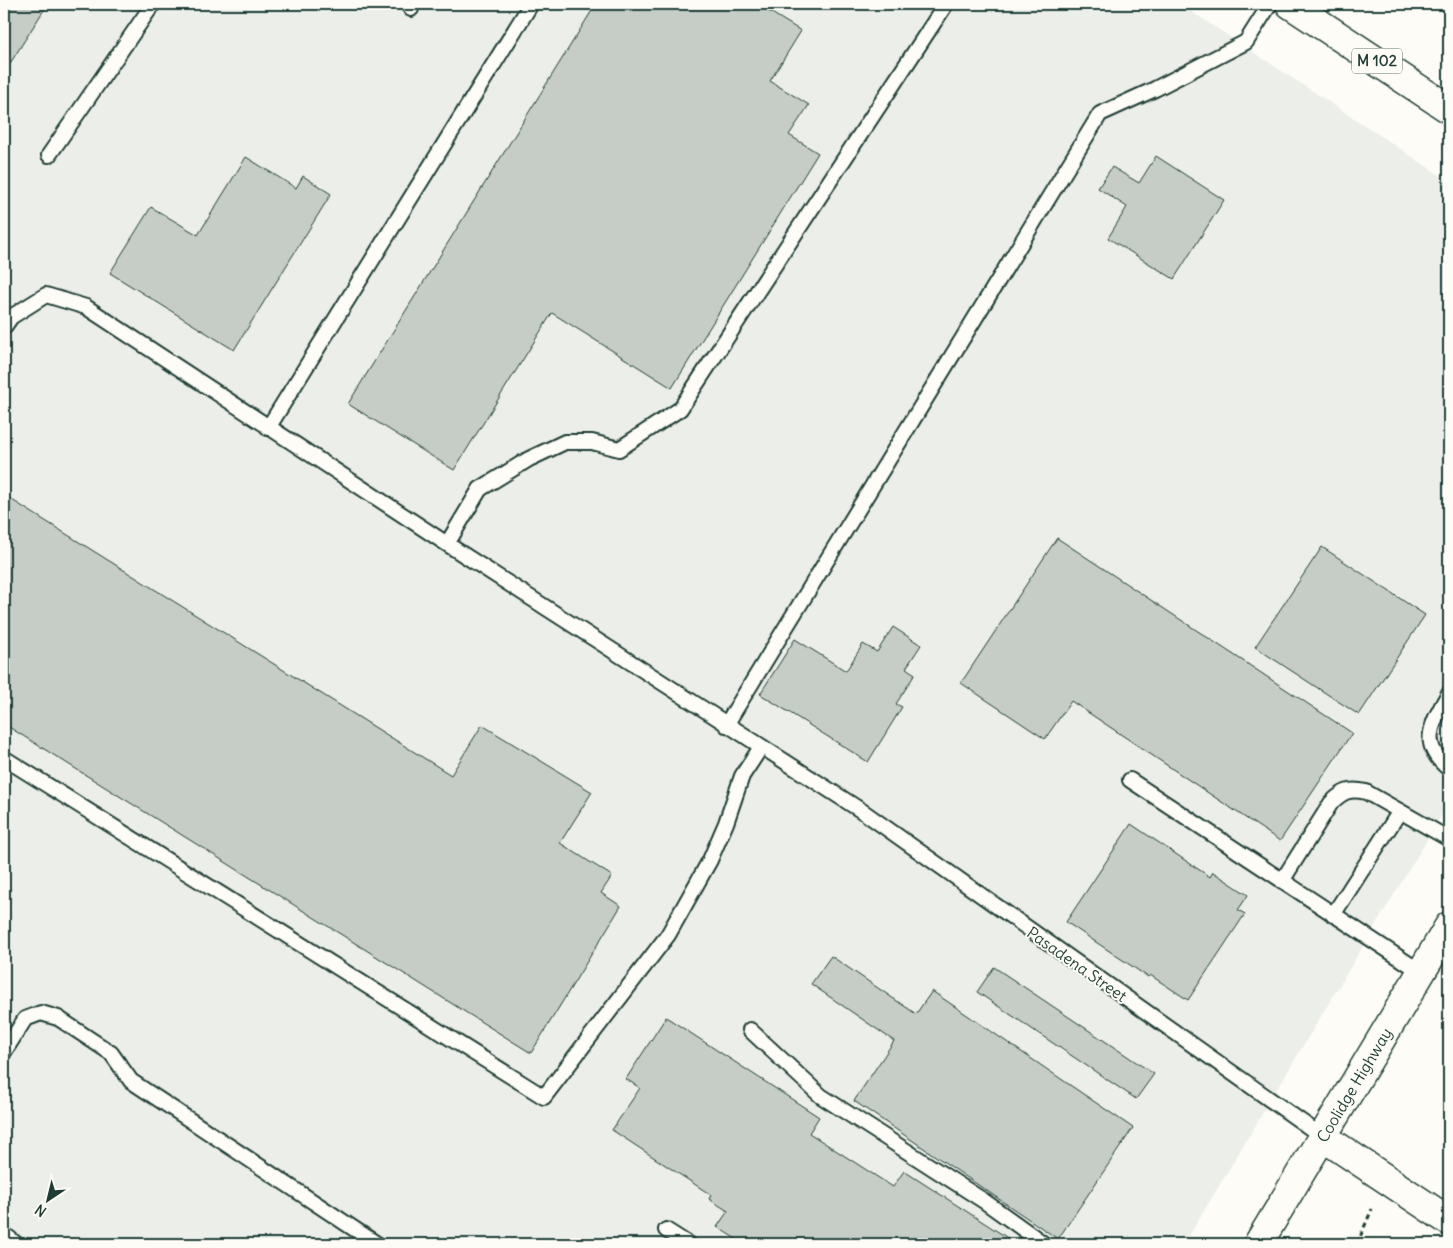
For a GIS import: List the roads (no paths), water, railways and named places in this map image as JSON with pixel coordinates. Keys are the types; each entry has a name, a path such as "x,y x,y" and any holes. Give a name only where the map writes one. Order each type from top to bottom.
{"main road":[{"name":"M 102","path":"1290,4 1449,109"},
{"name":"Coolidge Highway","path":"1258,1244 1449,926"},
{"name":"Pasadena Street","path":"1323,1137 1449,1221"}],"lane":[{"path":"49,155 153,4"},
{"path":"268,428 531,4"},
{"path":"448,544 480,489 530,459 565,442 592,442 619,449 680,410 946,4"},
{"path":"726,725 1100,114 1155,89 1246,42 1270,4"},
{"name":"Pasadena Street","path":"4,327 11,317 46,295 86,306 268,428 726,725 865,812 1323,1137"},
{"path":"1449,693 1431,729 1430,745 1436,758 1449,769"},
{"path":"4,758 544,1097 668,935 710,860 726,823 742,776 761,747"},
{"path":"1130,780 1421,972"},
{"path":"1282,881 1332,803 1340,794 1352,788 1366,792 1449,839"},
{"path":"1333,915 1400,811"},
{"path":"4,1052 25,1019 41,1013 58,1018 111,1053 131,1081 377,1244"},
{"path":"750,1030 821,1096 984,1201 1044,1244"},
{"path":"666,1230 688,1244"},
{"path":"4,1234 16,1244"}]}
